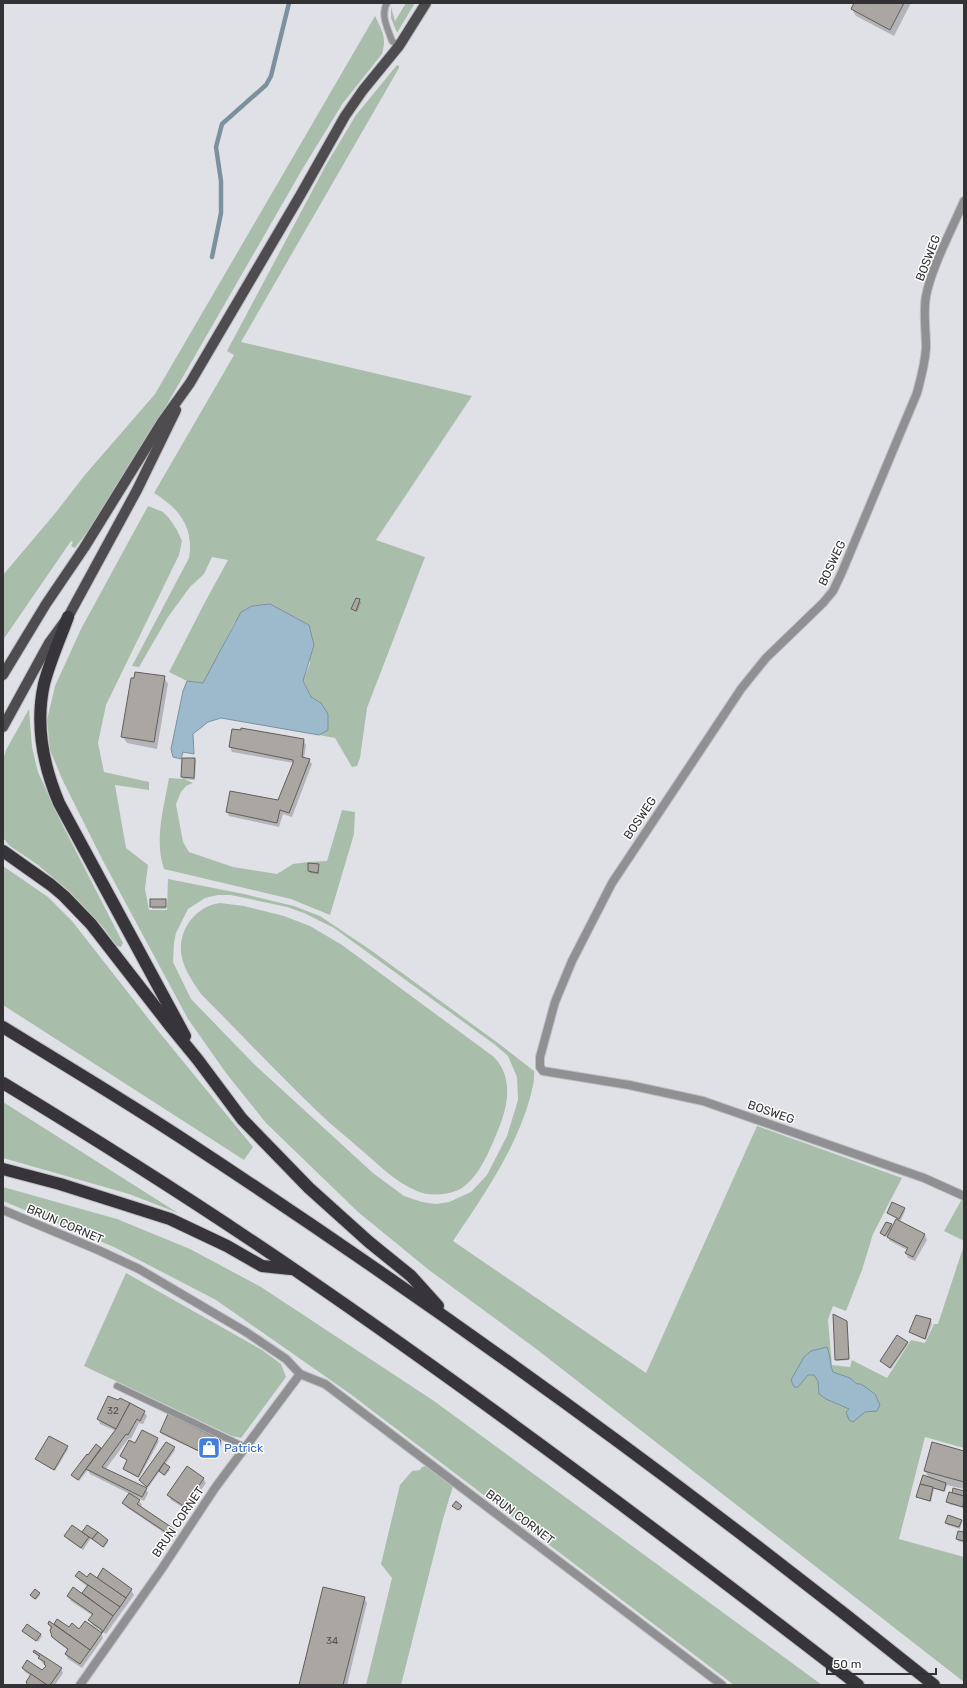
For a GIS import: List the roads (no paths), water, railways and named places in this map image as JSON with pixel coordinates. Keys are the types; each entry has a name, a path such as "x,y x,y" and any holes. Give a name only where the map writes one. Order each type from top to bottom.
{"highway":[{"path":"68,617 50,664 42,698 40,726 49,779 62,810 198,1060"},
{"path":"3,851 51,885 78,910 110,948 171,1028 198,1060 242,1119 280,1160 339,1216 411,1276 451,1320"},
{"path":"3,1027 182,1138 451,1320 825,1597 934,1685"},
{"path":"3,1083 140,1167 294,1269 442,1373 716,1576 858,1685"},
{"path":"3,1169 60,1184 170,1219 227,1246 262,1266 294,1269"}],"main road":[{"path":"3,728 49,643 68,617 137,490 190,383 297,201 344,116 399,46 426,3"},
{"path":"3,675 46,604 84,548 162,422 190,383"}],"street":[{"name":"BOSWEG","path":"964,201 942,252 926,295 924,314 926,348 923,371 917,393 840,579 833,591 823,603 766,658 741,689 612,882 572,961 555,1002 540,1057 540,1067 543,1071 629,1085 703,1101 924,1178 964,1196"},
{"name":"BRUN CORNET","path":"3,1210 139,1269 246,1332 286,1359 300,1374 326,1384 722,1685"},
{"name":"BRUN CORNET","path":"80,1685 161,1570 215,1488 300,1374"}],"lane":[{"path":"387,3 384,14 385,21 392,41 399,46"},
{"path":"117,1386 245,1447"}],"water":[{"path":"270,604 309,625 314,645 303,681 311,697 321,703 328,714 328,730 319,735 221,718 208,722 193,734 194,754 183,752 181,759 173,757 171,749 183,691 187,681 203,683 241,612 252,606"},
{"path":"827,1347 833,1372 850,1378 857,1384 861,1384 875,1394 880,1405 877,1411 865,1412 853,1422 849,1420 846,1412 849,1409 826,1399 819,1394 818,1381 814,1375 808,1375 798,1387 794,1387 791,1380 804,1357 811,1351"}],"waterway":[{"path":"212,257 221,213 221,181 216,147 222,124 266,85 271,76 289,3"}],"place":[{"name":"Patrick","path":"209,1448"}]}
